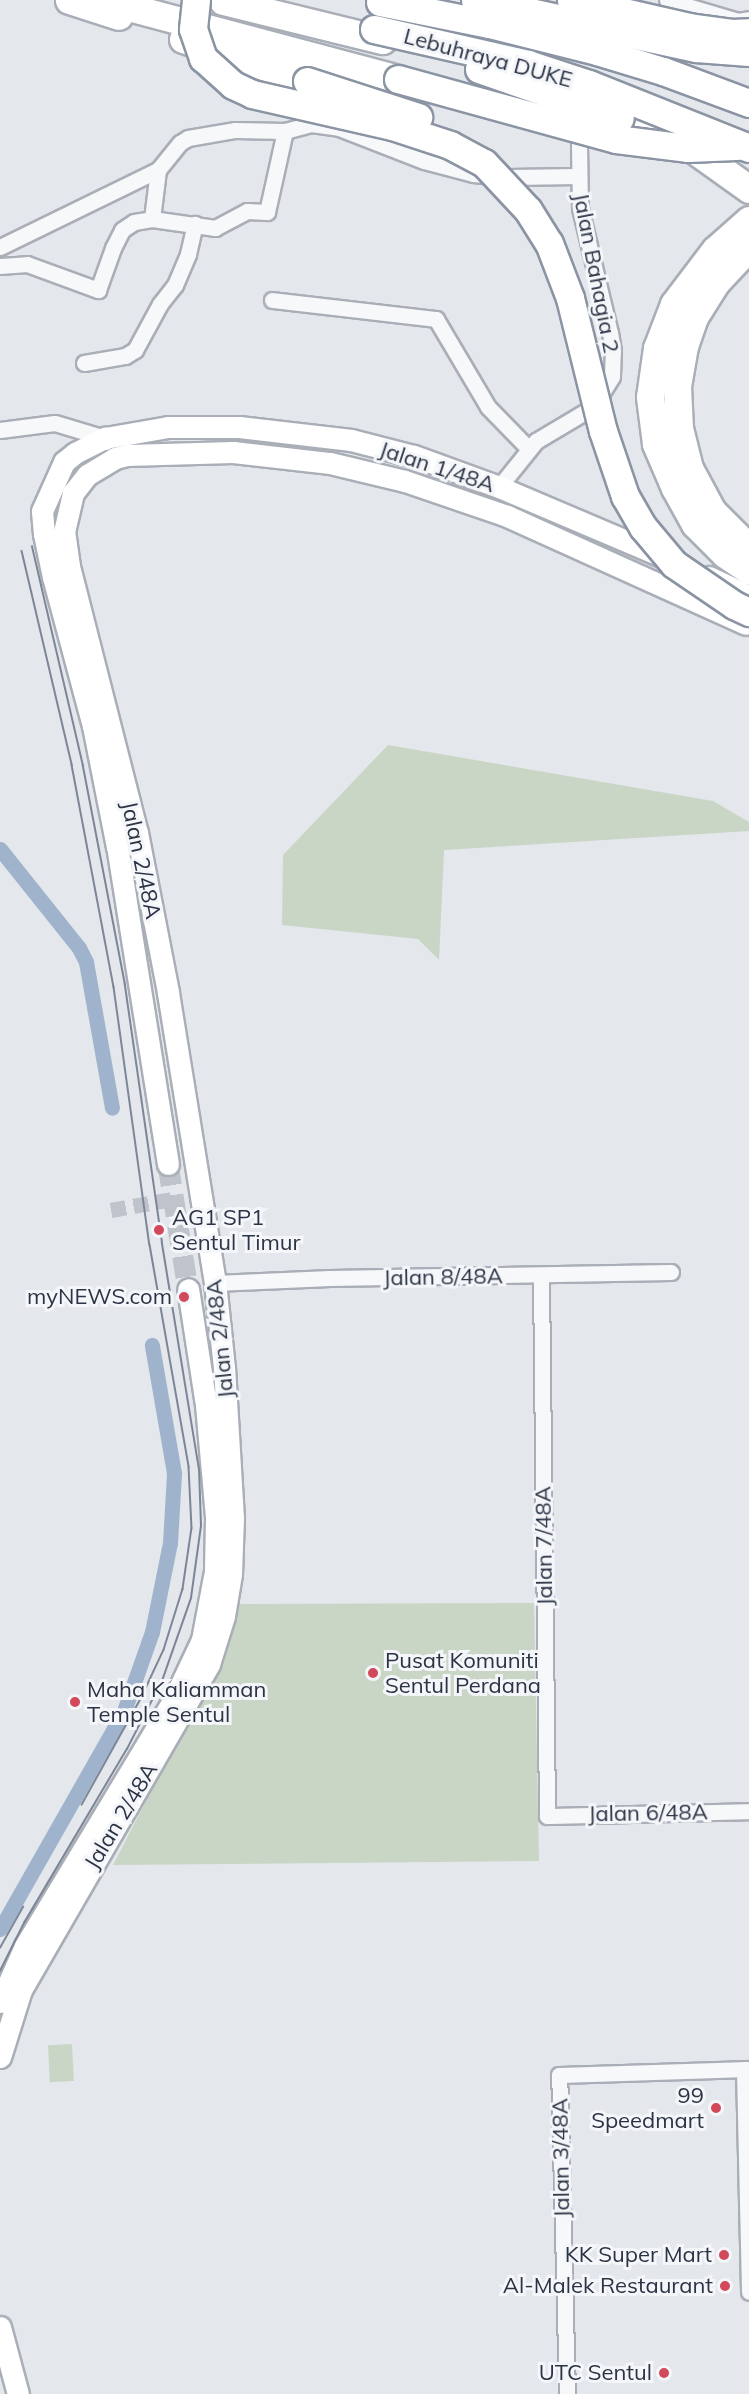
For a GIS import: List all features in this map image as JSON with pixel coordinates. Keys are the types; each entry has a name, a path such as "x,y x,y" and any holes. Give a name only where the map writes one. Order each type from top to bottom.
{"highway":[{"path":"69,0 395,109 466,135 498,156 547,208 562,238 585,297 619,426 642,488 660,522 690,558 749,602"},
{"path":"102,0 616,139 688,148 749,146"},
{"path":"212,0 193,29 203,58 233,85 252,94 392,126 450,145 484,163 528,210 549,243 570,298 603,431 626,496 643,527 674,564 734,605 749,612"},
{"name":"Lebuhraya DUKE","path":"212,0 528,64 589,84 749,146"},
{"path":"475,0 696,48 749,52"},
{"path":"572,0 689,27 732,33 749,32"},
{"name":"Lebuhraya DUKE","path":"375,1 489,24 597,51 663,71 749,103"},
{"path":"378,35 620,118 642,123 679,139 749,189"},
{"path":"749,220 715,250 674,304 657,348 650,397 656,444 675,488 695,524 725,554 749,570"},
{"path":"749,247 716,282 694,317 684,346 677,386 679,428 689,468 712,511 749,548"}],"main road":[{"name":"Jalan 1/48A","path":"105,438 168,427 239,427 351,440 414,456 499,487 749,596"},
{"name":"Jalan 2/48A","path":"105,438 75,453 64,462 42,511 52,577 93,726 115,836 168,1164"},
{"name":"Jalan 1/48A","path":"115,458 172,452 233,452 330,463 405,481 507,516 749,625"},
{"name":"Jalan 2/48A","path":"0,2057 21,1990 209,1664 218,1638 231,1574 233,1518 224,1368 215,1283 168,992 137,833 69,566 64,532 73,493 87,474 115,458"},
{"name":"Jalan 2/48A","path":"0,2002 25,1946 175,1697 202,1640 215,1571 216,1518 206,1405 188,1289"},
{"path":"0,2327 18,2394"}],"street":[{"path":"667,0 738,21 749,19"},
{"name":"Jalan Bahagia 2","path":"499,487 536,441 593,407 612,376 610,333 582,217 579,176 584,116"},
{"path":"0,247 158,170 180,143 188,138 235,130 285,131 311,124 339,128 424,161 473,174 509,177 579,176"},
{"path":"0,266 27,264 98,290 122,230 134,222 152,219 215,228 247,211 267,212 285,131"},
{"path":"152,219 158,170"},
{"path":"84,363 125,356 135,350 160,304 175,285 188,254 195,224"},
{"path":"272,300 436,319 488,406 529,449"},
{"path":"0,430 55,423 105,438 115,458"},
{"path":"55,423 72,436 75,453 87,474"},
{"name":"Jalan 8/48A","path":"215,1283 330,1278 671,1272"},
{"name":"Jalan 7/48A","path":"541,1276 547,1816"},
{"name":"Jalan 6/48A","path":"547,1816 749,1810"},
{"path":"747,2069 749,2292"},
{"name":"Jalan 3/48A","path":"567,2394 559,2075 747,2069"}],"green space":[{"path":"388,745 713,801 749,822 749,831 444,850 439,960 418,939 282,925 283,855"},
{"path":"534,1603 539,1861 113,1865 225,1648 237,1604"},
{"path":"72,2044 74,2081 50,2082 48,2045"}],"waterway":[{"path":"0,849 79,948 86,962 112,1108"},
{"path":"0,1929 124,1711 152,1632 170,1543 174,1473 152,1345"}],"tunnel":[{"path":"168,1164 188,1289"},
{"path":"111,1210 173,1199"}],"tram line":[{"path":"0,1971 24,1923 127,1749 162,1681 191,1598 201,1526 199,1470 162,1243 125,985 83,766 32,547"},
{"path":"22,551 72,765 114,987 150,1245 189,1467 192,1528 183,1589 164,1650 141,1699 82,1805"},
{"path":"0,1948 23,1907"}],"place":[{"name":"AG1 SP1 Sentul Timur","path":"159,1230"},
{"name":"myNEWS.com","path":"184,1297"},
{"name":"Pusat Komuniti Sentul Perdana","path":"373,1673"},
{"name":"Maha Kaliamman Temple Sentul","path":"75,1702"},
{"name":"99 Speedmart","path":"716,2108"},
{"name":"KK Super Mart","path":"724,2255"},
{"name":"Al-Malek Restaurant","path":"725,2286"},
{"name":"UTC Sentul","path":"664,2373"}]}
